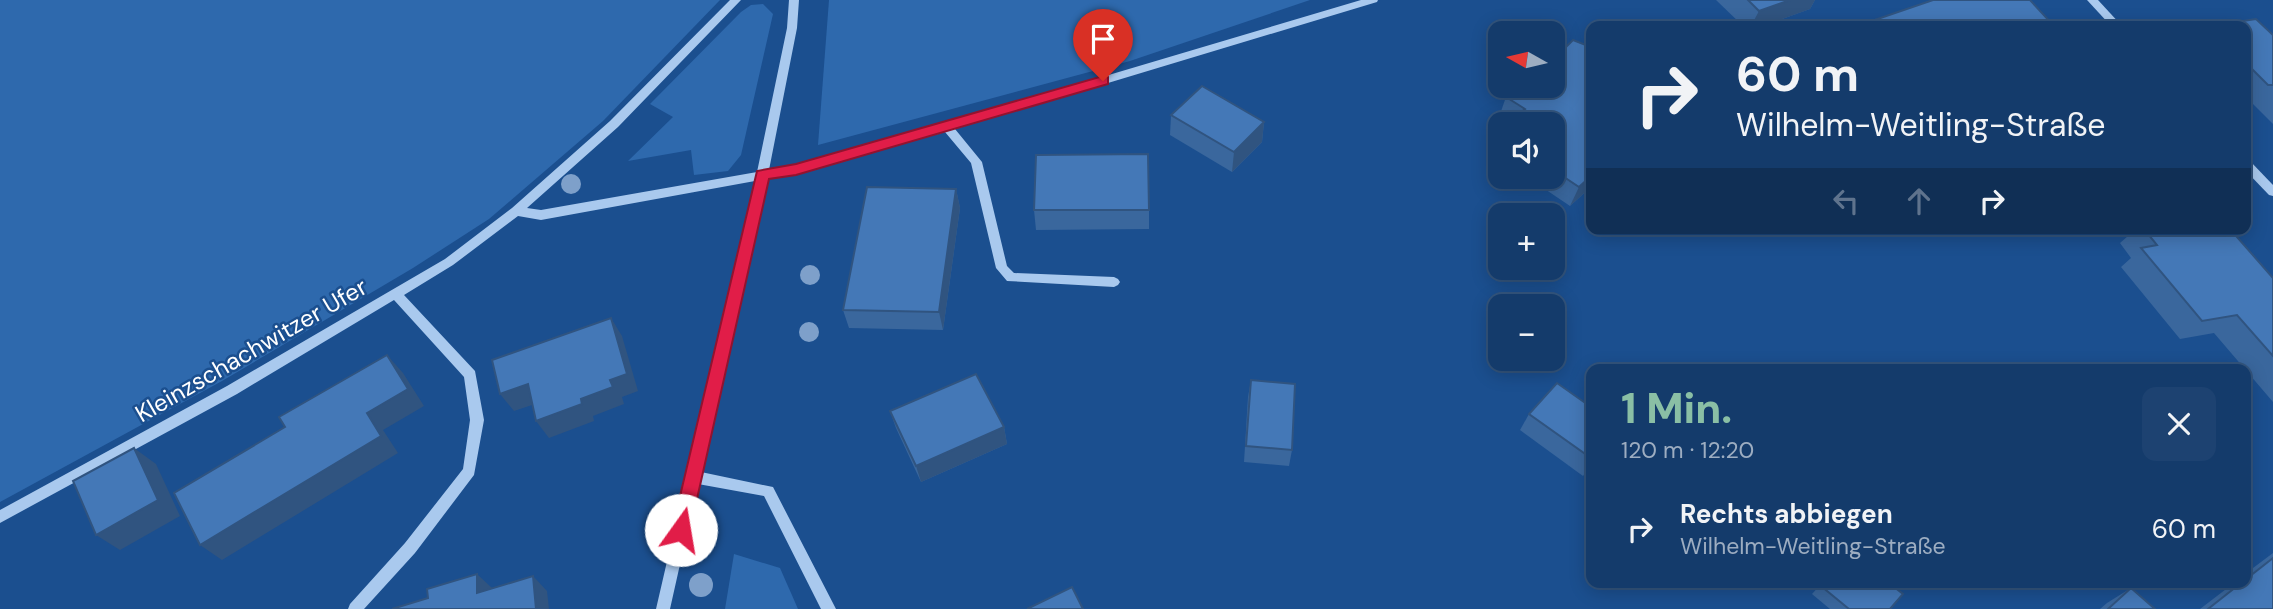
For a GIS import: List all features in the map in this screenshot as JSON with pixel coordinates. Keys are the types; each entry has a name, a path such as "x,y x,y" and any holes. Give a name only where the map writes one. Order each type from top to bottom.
{"street":[{"name":"Kleinzschachwitzer Ufer","path":"0,517 233,390 449,262 516,211 614,124 736,0"},
{"path":"663,609 762,175 792,28 794,0"},
{"path":"516,211 541,215 796,169 947,127 1373,0"},
{"path":"2092,0 2111,21"},
{"path":"2251,169 2273,192"},
{"path":"355,609 410,548 469,471 477,420 470,375 396,294"},
{"path":"693,478 768,491 829,609"}],"lane":[{"path":"947,127 976,162 1002,268 1011,278 1114,282"}],"shaded area":[{"path":"0,0 720,0 603,121 489,219 413,268 222,381 0,502"},
{"path":"829,0 1310,0 1130,61 818,145"},
{"path":"763,4 773,14 741,155 728,171 694,175 691,150 628,161 673,117 650,104 741,12 751,5"},
{"path":"734,554 780,568 798,609 725,609"}],"building":[{"path":"1748,0 1790,0 1759,11"},
{"path":"1933,0 2030,0 2049,21 1872,21"},
{"path":"2256,19 2273,35 2273,85 2268,85 2251,68 2251,21 2243,21"},
{"path":"1573,40 1586,45 1586,181 1579,187 1565,178 1565,112 1521,112 1525,109 1508,98 1565,98 1565,48"},
{"path":"1202,86 1264,122 1234,152 1171,115"},
{"path":"1148,154 1149,210 1034,210 1036,155"},
{"path":"867,187 956,189 939,312 843,310"},
{"path":"2149,235 2235,235 2273,278 2273,356 2237,315 2202,321 2141,248 2157,245"},
{"path":"611,318 627,374 610,380 613,387 581,399 582,404 536,421 528,384 500,394 492,360"},
{"path":"387,355 408,389 367,413 381,436 200,545 174,493 285,427 279,417"},
{"path":"976,374 1004,427 916,466 890,411"},
{"path":"1251,380 1295,384 1292,450 1246,446"},
{"path":"1557,383 1586,403 1586,454 1529,414"},
{"path":"134,448 158,500 96,535 73,481"},
{"path":"2273,558 2273,609 2208,609 2235,588 2251,588 2251,575"},
{"path":"477,574 477,593 533,576 536,609 392,609 428,598 427,589"},
{"path":"1072,587 1083,609 1027,609"},
{"path":"1823,588 1895,588 1903,594 1890,609 1849,609"},
{"path":"2131,588 2155,609 2108,609"}],"route":[{"path":"681,530 762,175 796,169 1103,81"}]}
